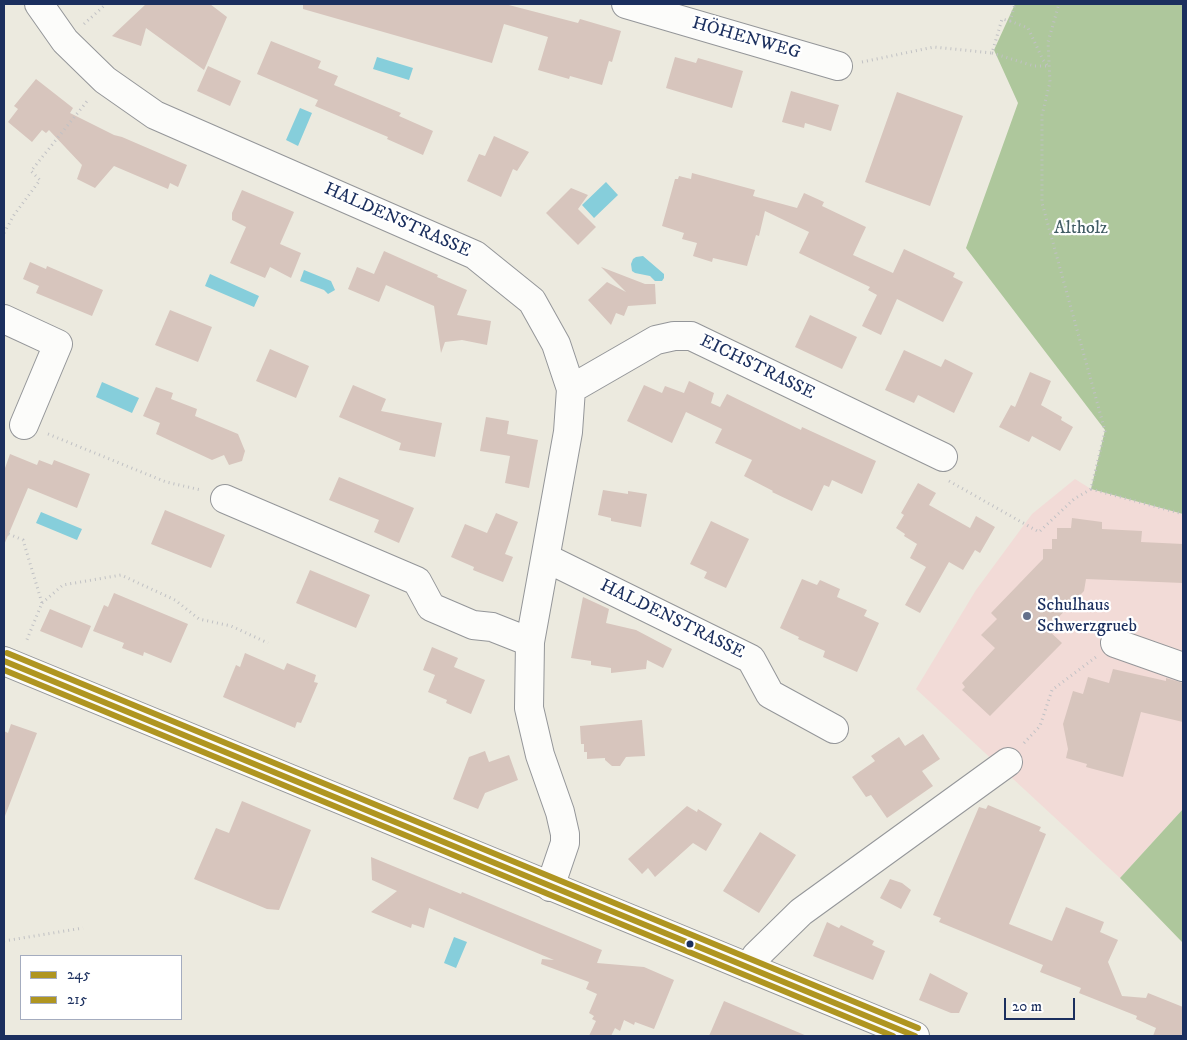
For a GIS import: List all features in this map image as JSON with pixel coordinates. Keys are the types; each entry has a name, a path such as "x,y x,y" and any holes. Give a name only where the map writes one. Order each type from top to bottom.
{"street":[{"name":"HALDENSTRASSE","path":"39,4 65,41 105,80 155,115 475,255 532,301 556,344 571,390 568,432 530,642 529,708 540,755 560,812 565,834 565,843 550,886"},
{"name":"HÖHENWEG","path":"626,4 838,66"},
{"path":"4,320 58,344 24,425"},
{"name":"EICHSTRASSE","path":"571,390 656,340 674,336 691,336 943,457"},
{"path":"225,499 417,581 431,607 474,625 492,627 530,642"},
{"name":"HALDENSTRASSE","path":"546,558 751,658 770,694 834,729"},
{"path":"1115,643 1183,667"},
{"path":"4,662 915,1036"},
{"path":"748,968 756,956 801,912 1008,762"}],"path":[{"path":"1010,21 1016,4"},
{"path":"943,457 950,482 1039,532 1074,499 1090,489 1105,431 1042,203 1042,115 1050,82 1048,42 1059,4"},
{"path":"992,53 1002,19 1028,28 1043,60 1048,66"},
{"path":"838,66 934,47 992,53 1034,66 1048,66"},
{"path":"4,233 14,215 40,180 30,172 105,80"},
{"path":"24,425 166,482 196,488 225,499"},
{"path":"1090,489 1183,514"},
{"path":"4,532 24,540 42,603"},
{"path":"26,644 42,603 63,585 121,575 175,600 199,619 231,626 268,643"},
{"path":"1008,762 1040,726 1052,690 1115,643"},
{"path":"4,941 84,928"}],"shaded area":[{"path":"1075,479 1091,489 1183,514 1183,809 1120,878 916,689 976,590 1032,514"}],"green space":[{"name":"Altholz","path":"1015,4 1183,4 1183,514 1091,489 1105,430 966,248 1018,103 994,50"},
{"path":"1183,809 1183,943 1120,878"}],"water":[{"path":"377,57 413,68 409,80 373,69"},
{"path":"300,108 312,113 298,146 286,140"},
{"path":"606,182 618,195 594,218 582,205"},
{"path":"643,256 664,274 662,281 655,281 650,276 632,271 631,264 633,259"},
{"path":"304,270 331,281 335,290 328,294 324,290 300,281"},
{"path":"210,274 259,296 254,307 205,286"},
{"path":"102,382 139,398 132,413 96,397"},
{"path":"41,512 82,529 77,540 36,523"},
{"path":"454,937 467,942 456,968 444,963"}],"building":[{"path":"146,4 210,4 227,17 204,70 146,28 141,46 112,36"},
{"path":"303,4 505,4 578,23 580,19 621,31 612,62 609,61 602,85 570,76 569,79 538,70 548,37 504,24 492,63 303,9"},
{"path":"271,41 321,61 318,68 338,76 334,85 401,113 399,116 433,131 423,155 387,139 388,137 315,106 318,100 257,74"},
{"path":"675,57 696,63 698,58 743,71 732,108 666,88"},
{"path":"208,66 241,81 230,106 197,91"},
{"path":"36,79 73,108 70,113 114,135 187,165 178,187 170,183 168,189 114,166 95,188 77,179 82,165 49,130 46,133 42,130 32,142 8,122 18,109 14,106"},
{"path":"791,91 839,105 831,131 805,123 804,128 782,122"},
{"path":"897,92 963,116 930,206 865,182"},
{"path":"494,136 529,152 517,171 513,169 501,197 467,181 479,154 485,156"},
{"path":"692,173 755,190 753,196 797,208 804,193 824,202 822,206 866,227 853,255 893,273 904,249 955,273 953,277 963,282 943,322 897,299 881,335 862,326 877,295 868,290 870,287 799,253 809,232 765,211 759,236 756,235 747,266 713,258 712,262 693,256 697,243 682,239 684,233 662,226 675,179 678,179 679,176 691,179"},
{"path":"571,188 588,195 578,209 596,227 578,245 546,213"},
{"path":"242,190 294,212 280,244 301,253 291,278 270,267 265,278 230,263 246,227 232,220 232,213"},
{"path":"384,251 467,290 457,315 491,321 487,345 462,340 445,342 441,353 434,306 386,285 379,302 348,289 357,267 374,274"},
{"path":"30,262 46,269 47,266 103,290 92,316 36,293 39,286 23,279"},
{"path":"601,267 645,284 655,284 656,304 628,306 624,316 616,313 611,325 588,300 607,282 626,292"},
{"path":"170,310 212,327 198,362 155,345"},
{"path":"810,315 857,337 842,369 795,347"},
{"path":"270,349 309,366 296,398 256,381"},
{"path":"904,350 941,367 945,359 973,373 954,413 918,395 914,403 885,390"},
{"path":"1030,372 1051,381 1041,405 1062,417 1061,420 1073,427 1060,451 1032,436 1029,442 999,427 1011,405 1015,407"},
{"path":"689,381 714,393 711,403 720,407 727,394 801,430 802,427 876,461 862,494 832,480 829,487 824,485 812,511 744,476 752,460 715,443 722,429 686,412 672,443 627,421 644,385 662,393 665,386 684,393"},
{"path":"353,385 386,399 381,411 442,423 435,457 399,450 401,443 339,417"},
{"path":"156,387 173,393 171,399 197,409 195,416 238,434 245,451 242,461 229,465 224,455 212,460 156,434 160,423 143,416"},
{"path":"486,417 509,421 507,434 538,440 529,488 505,483 510,456 480,451"},
{"path":"10,454 37,465 39,460 52,465 54,460 90,474 77,508 28,488 4,545 4,471"},
{"path":"339,477 414,508 399,543 374,532 379,520 329,500"},
{"path":"918,483 936,493 929,505 970,528 976,516 995,527 980,553 975,550 963,570 949,562 920,613 905,605 926,567 910,558 917,544 904,536 905,534 896,528 904,515 901,513"},
{"path":"603,490 628,494 628,491 647,494 641,527 611,521 611,518 598,515"},
{"path":"165,510 225,535 211,568 151,544"},
{"path":"496,513 518,522 505,554 513,557 503,582 473,570 474,567 451,557 465,524 487,533"},
{"name":"Schulhaus Schwerzgrueb","path":"1072,518 1102,522 1102,529 1142,531 1141,542 1183,544 1183,583 1086,579 1084,591 1047,629 1062,643 990,716 962,690 965,687 962,683 995,648 981,635 997,619 991,613 1043,559 1043,549 1052,549 1052,539 1057,539 1057,528 1071,528"},
{"path":"711,521 749,539 726,588 704,578 707,572 690,564"},
{"path":"310,570 370,595 356,628 296,603"},
{"path":"802,579 817,585 820,580 840,589 837,597 867,610 864,616 879,623 857,672 823,657 825,651 798,639 799,637 780,628"},
{"path":"114,593 188,624 171,663 144,652 143,656 122,648 124,643 93,631 104,605 108,607"},
{"path":"583,597 609,609 606,623 636,630 672,649 663,668 647,660 646,669 611,673 611,668 591,665 591,661 571,658"},
{"path":"50,609 91,626 82,648 40,631"},
{"path":"432,647 458,658 454,667 485,680 471,714 446,703 447,700 428,692 435,675 423,670"},
{"path":"245,653 284,670 287,663 316,675 314,682 318,683 301,723 297,722 295,728 223,697 236,665 240,667"},
{"path":"1113,669 1166,681 1166,678 1183,683 1183,722 1141,712 1123,777 1086,767 1087,764 1066,758 1068,749 1063,724 1073,691 1083,694 1088,677 1109,683"},
{"path":"642,720 645,756 626,757 620,766 612,766 605,758 587,759 587,752 584,752 584,744 581,744 580,726"},
{"path":"11,724 37,733 5,816 4,731 8,733"},
{"path":"923,734 940,759 922,771 933,786 887,818 871,795 866,797 852,777 875,761 871,756 899,737 905,746"},
{"path":"485,751 489,762 509,755 518,780 485,793 478,809 453,799 469,757"},
{"path":"242,801 311,830 279,910 267,909 194,879 216,828 229,833"},
{"path":"988,805 1041,827 1039,831 1046,834 1009,924 1052,941 1066,907 1104,922 1100,932 1118,940 1108,962 1122,996 1146,998 1148,993 1183,1007 1183,1036 1153,1036 1156,1028 1136,1019 1137,1016 1079,993 1081,988 1040,972 1043,965 939,922 941,918 933,915 979,807 986,809"},
{"path":"687,806 697,812 698,809 722,824 706,851 693,843 655,877 648,868 642,874 628,859"},
{"path":"760,832 796,855 759,913 723,891"},
{"path":"371,857 461,894 462,892 602,950 597,963 644,967 674,980 654,1029 635,1022 634,1025 624,1020 620,1031 615,1028 611,1036 589,1036 596,1021 592,1019 594,1016 589,1013 597,994 586,989 589,982 541,964 542,959 554,960 429,908 424,928 412,924 411,928 371,912 397,891 372,880"},
{"path":"890,879 902,883 911,890 901,909 880,898"},
{"path":"827,922 839,928 841,925 874,941 872,945 885,951 873,980 813,956"},
{"path":"930,973 968,993 959,1013 951,1013 919,1000"},
{"path":"724,1001 807,1036 709,1036"}],"transit line":[{"path":"7,653 918,1028"},
{"name":"245","path":"4,661 915,1036"},
{"name":"215","path":"4,670 893,1036"}],"place":[{"name":"Schulhaus Schwerzgrueb","path":"1027,616"}]}
